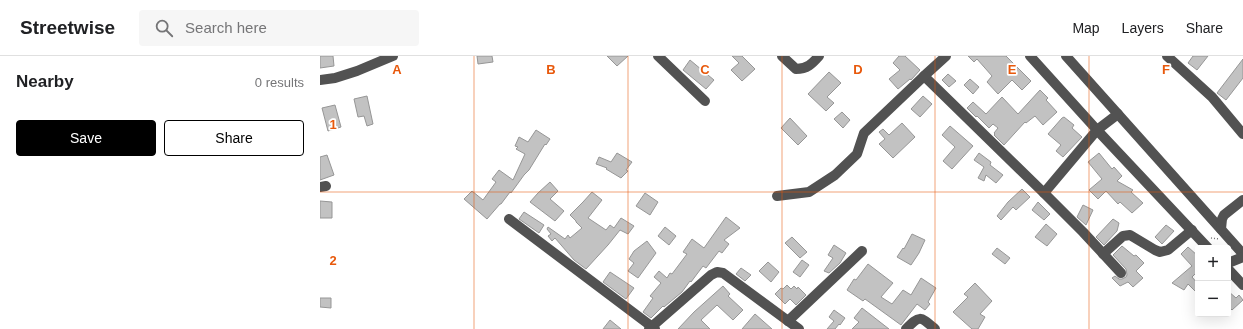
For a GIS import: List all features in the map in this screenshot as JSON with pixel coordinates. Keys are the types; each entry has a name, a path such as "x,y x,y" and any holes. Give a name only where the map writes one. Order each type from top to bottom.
{"street":[{"path":"320,80 334,78 357,71 393,56"},
{"path":"658,56 705,101"},
{"path":"782,56 796,69 802,69 809,66 819,56"},
{"path":"777,196 809,192 834,175 857,154 864,133 946,56"},
{"path":"1030,56 1097,130 1205,245"},
{"path":"1066,56 1243,254"},
{"path":"1167,56 1212,97 1243,134"},
{"path":"924,76 1044,193 1121,273"},
{"path":"1044,193 1097,130 1118,114"},
{"path":"1221,229 1224,215 1243,200"},
{"path":"509,219 652,328 711,275 717,272 723,273 799,329"},
{"path":"1103,254 1123,236 1130,235 1154,250 1160,252 1168,250 1192,230"},
{"path":"788,321 862,251"},
{"path":"1231,262 1243,257"},
{"path":"1231,272 1243,284"},
{"path":"906,329 916,319 920,318 935,329"}],"building":[{"path":"320,56 333,56 334,66 320,68"},
{"path":"477,56 492,56 493,62 478,64"},
{"path":"607,56 628,56 617,66"},
{"path":"732,56 742,56 755,69 742,81 731,70 739,63"},
{"path":"899,56 905,56 920,70 911,80 910,79 898,89 889,79 900,70 893,63"},
{"path":"968,56 1006,56 1031,81 1022,90 1012,80 998,94 987,82 992,76 977,59 974,62"},
{"path":"1193,56 1208,56 1197,70 1188,63"},
{"path":"1243,59 1243,78 1226,100 1217,93"},
{"path":"690,60 714,80 706,89 683,70"},
{"path":"829,72 841,83 827,97 834,103 826,111 808,94"},
{"path":"948,74 956,81 949,87 942,80"},
{"path":"970,79 979,87 973,94 964,85"},
{"path":"1040,90 1048,98 1046,100 1057,112 1043,125 1035,116 1026,123 1025,122 1004,145 994,135 998,128 993,124 989,128 967,108 973,102 986,114 1002,97 1018,114"},
{"path":"367,96 373,124 367,126 364,116 358,117 354,99"},
{"path":"923,96 932,104 920,117 911,109"},
{"path":"335,105 341,127 328,131 322,108"},
{"path":"842,112 850,120 843,128 834,119"},
{"path":"1064,117 1074,125 1072,128 1082,137 1063,157 1056,151 1061,145 1048,134"},
{"path":"790,118 807,136 798,145 781,128"},
{"path":"902,123 915,137 893,158 879,144 885,139 879,132 883,129 889,135"},
{"path":"950,126 973,146 952,169 943,161 955,147 942,135"},
{"path":"536,130 550,139 511,193 510,192 487,219 464,199 472,191 483,200 496,182 492,179 499,170 513,180 525,154 516,149 518,147 515,146 519,137 528,142"},
{"path":"617,153 632,162 626,170 628,171 621,178 606,169 607,168 596,164 599,157 611,162"},
{"path":"979,153 991,162 990,165 1003,175 996,183 986,175 984,181 978,178 984,167 974,160"},
{"path":"1099,153 1112,169 1114,167 1122,176 1117,181 1133,190 1131,192 1143,203 1132,213 1120,202 1118,204 1106,191 1098,199 1089,190 1102,179 1088,162"},
{"path":"327,155 334,175 320,180 320,157"},
{"path":"550,182 558,191 550,199 564,211 555,221 530,202"},
{"path":"1022,189 1030,197 1016,210 1013,207 1001,220 997,216 1008,202"},
{"path":"592,192 602,200 588,218 606,230 610,225 614,228 621,218 634,226 628,234 620,230 586,269 574,260 555,238 552,241 548,236 551,234 547,229 548,227 565,239 568,235 570,238 582,228 570,215"},
{"path":"645,193 658,202 650,215 636,206"},
{"path":"320,201 332,202 332,218 320,218"},
{"path":"1038,202 1050,214 1044,220 1032,210"},
{"path":"1083,205 1093,210 1086,225 1077,217"},
{"path":"524,212 544,225 539,233 519,219"},
{"path":"726,217 740,228 724,240 729,244 722,253 719,251 706,268 703,266 682,292 664,307 663,306 651,318 643,312 653,298 650,296 661,283 654,277 659,271 667,278 670,273 672,274 687,254 683,252 692,239 704,248"},
{"path":"1113,219 1119,223 1117,231 1104,245 1096,237"},
{"path":"1046,224 1057,234 1047,246 1035,237"},
{"path":"1166,225 1174,231 1162,244 1155,237"},
{"path":"665,227 676,236 669,245 658,236"},
{"path":"912,234 925,240 911,265 897,257 903,248 904,249"},
{"path":"792,237 807,252 800,258 785,243"},
{"path":"647,241 656,253 638,278 628,271 634,263 629,259 634,251"},
{"path":"834,245 846,253 840,263 829,273 824,271 833,258 828,255"},
{"path":"1122,246 1134,256 1136,255 1144,263 1136,271 1143,278 1133,287 1128,282 1120,286 1112,278 1115,276 1122,279 1127,275 1126,269 1113,255"},
{"path":"1188,247 1195,253 1195,274 1192,277 1195,280 1195,291 1188,284 1184,290 1172,283 1192,266 1181,254"},
{"path":"997,248 1010,258 1005,264 992,254"},
{"path":"802,260 809,265 800,277 793,272"},
{"path":"768,262 779,272 771,282 759,271"},
{"path":"868,264 893,283 881,297 892,304 903,290 911,295 921,278 936,288 928,302 930,304 925,310 917,304 901,325 865,299 863,301 847,290 854,279 856,280"},
{"path":"741,268 751,275 745,281 736,274"},
{"path":"610,272 634,288 626,299 603,282"},
{"path":"975,283 992,301 980,314 985,317 978,329 972,329 953,312 968,297 964,294"},
{"path":"787,285 791,289 794,286 797,289 798,287 806,295 796,305 790,299 785,304 775,294"},
{"path":"723,286 730,294 728,296 743,310 733,320 717,305 701,320 710,329 678,329 694,312"},
{"path":"1231,294 1236,298 1239,295 1243,300 1232,310"},
{"path":"320,298 331,298 331,308 320,307"},
{"path":"862,308 889,329 852,329 859,322 854,318"},
{"path":"834,310 845,318 835,329 827,329 834,321 829,317"},
{"path":"755,314 772,329 742,329"},
{"path":"610,320 621,329 603,329"}]}
